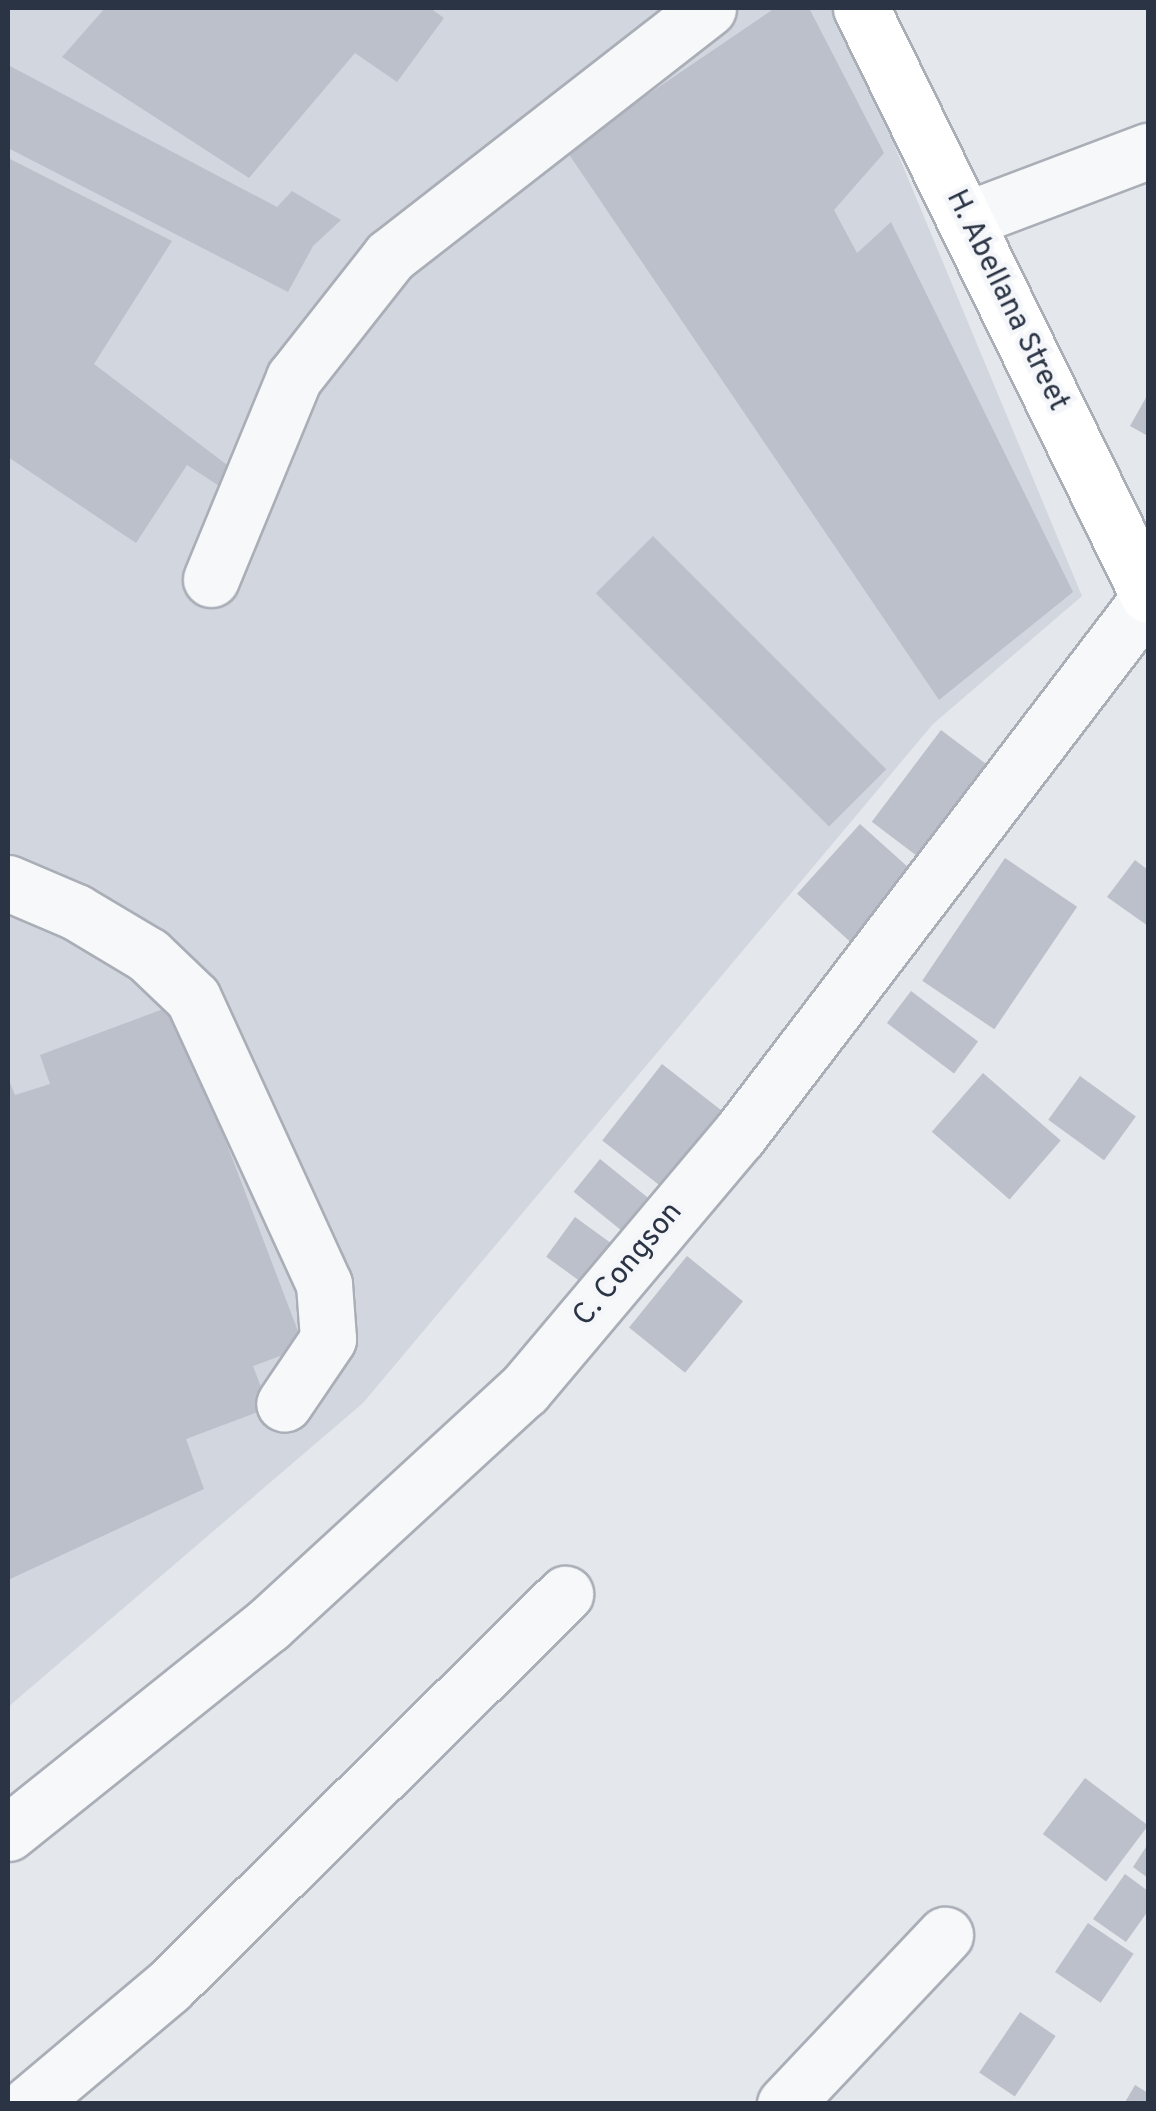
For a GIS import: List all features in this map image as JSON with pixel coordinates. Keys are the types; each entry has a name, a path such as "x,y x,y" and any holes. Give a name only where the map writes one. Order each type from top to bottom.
{"main road":[{"name":"H. Abellana Street","path":"861,8 1148,597"}],"street":[{"path":"211,578 294,378 390,256 708,8"},
{"path":"966,220 1148,151"},
{"name":"C. Congson","path":"8,1834 268,1625 524,1390 739,1135 1148,597"},
{"path":"8,882 76,912 148,955 194,998 324,1284 328,1339 284,1404"},
{"path":"29,2104 168,1988 565,1594"},
{"path":"785,2104 944,1935"}],"shaded area":[{"path":"8,8 837,8 1082,596 933,724 363,1403 8,1707"}],"building":[{"path":"105,8 430,8 444,18 397,82 355,53 249,178 62,57"},
{"path":"775,8 809,8 884,153 834,210 857,253 891,222 1073,592 939,700 566,150"},
{"path":"8,65 277,207 292,191 341,220 313,246 288,292 8,148"},
{"path":"8,158 172,241 94,364 239,474 230,493 187,465 136,543 8,457"},
{"path":"1148,394 1148,436 1130,426"},
{"path":"653,536 886,769 829,827 596,593"},
{"path":"941,730 995,770 925,862 872,822"},
{"path":"860,824 914,873 851,943 797,894"},
{"path":"1005,858 1077,907 994,1029 922,981"},
{"path":"1135,860 1148,870 1148,926 1107,897"},
{"path":"911,991 978,1042 954,1073 887,1023"},
{"path":"174,1005 304,1347 253,1366 269,1408 186,1439 204,1489 8,1580 8,1078 15,1095 50,1084 40,1055"},
{"path":"662,1064 725,1113 665,1190 602,1140"},
{"path":"983,1073 1061,1141 1010,1199 932,1132"},
{"path":"1080,1076 1136,1117 1104,1160 1048,1120"},
{"path":"600,1159 656,1204 630,1237 574,1192"},
{"path":"575,1217 621,1251 592,1290 546,1257"},
{"path":"687,1256 743,1301 685,1373 629,1327"},
{"path":"1085,1778 1148,1825 1106,1881 1043,1834"},
{"path":"1148,1844 1148,1878 1133,1867"},
{"path":"1125,1874 1148,1891 1148,1911 1126,1942 1093,1919"},
{"path":"1088,1923 1134,1954 1101,2003 1055,1972"},
{"path":"1020,2012 1056,2036 1015,2097 979,2073"},
{"path":"1135,2085 1148,2093 1148,2104 1124,2104"}]}
